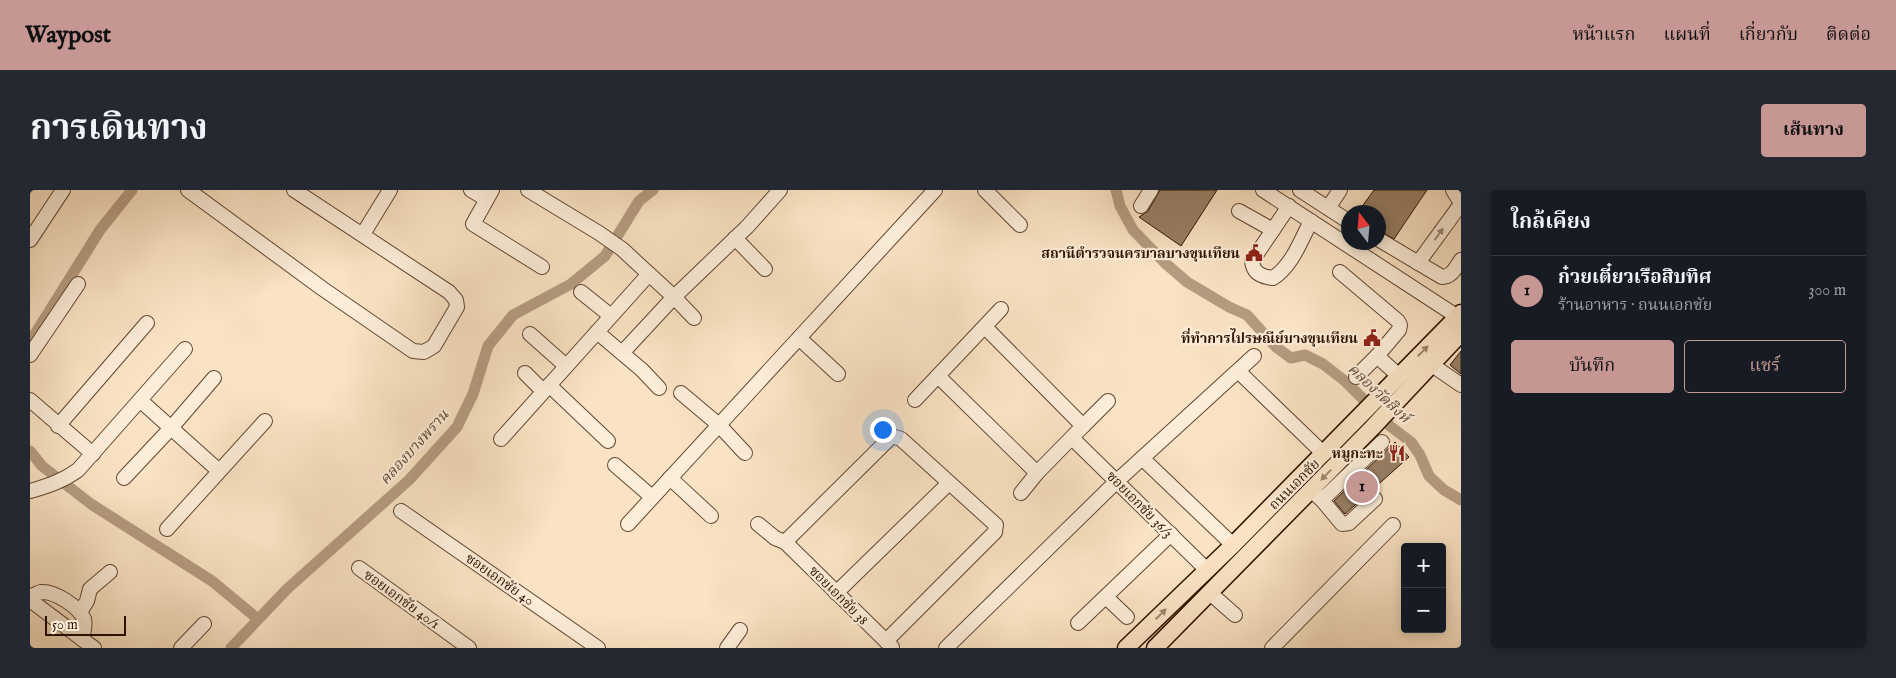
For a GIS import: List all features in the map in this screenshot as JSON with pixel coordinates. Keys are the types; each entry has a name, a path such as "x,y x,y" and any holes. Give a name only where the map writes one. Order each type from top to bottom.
{"main road":[{"name":"ถนนเอกชัย","path":"1383,404 1399,376 1460,316"},
{"name":"ถนนเอกชัย","path":"1164,645 1210,593 1316,495 1366,422 1383,404 1432,365 1461,333"},
{"name":"ถนนเอกชัย","path":"1126,648 1324,454 1366,422"}],"street":[{"path":"30,240 63,190"},
{"path":"188,190 323,289 413,351 424,352 434,346 457,307 456,300 449,292 294,190"},
{"path":"363,234 390,190"},
{"path":"471,190 489,195 473,224 542,267"},
{"path":"528,190 622,249 694,318"},
{"path":"622,353 674,297 735,238 780,190"},
{"path":"628,524 935,190"},
{"path":"985,190 1020,225"},
{"path":"1141,206 1151,190"},
{"path":"1263,190 1460,316"},
{"path":"1300,190 1341,216"},
{"path":"1328,208 1340,190"},
{"path":"1418,263 1461,203 1453,190"},
{"path":"1288,206 1252,261 1253,267 1258,274 1273,278 1279,274 1294,255 1311,221"},
{"path":"1239,211 1273,230"},
{"path":"735,238 765,269"},
{"path":"1386,244 1442,277 1447,277 1461,260"},
{"path":"1340,272 1398,321 1400,325 1399,330 1356,377"},
{"path":"501,439 650,274"},
{"path":"30,355 78,284"},
{"path":"581,292 611,316"},
{"path":"915,400 1001,309"},
{"path":"58,426 147,323"},
{"path":"985,327 1083,426"},
{"path":"597,332 659,388"},
{"path":"530,334 566,366"},
{"path":"799,338 838,374"},
{"path":"30,491 54,484 78,470 185,349"},
{"path":"946,648 1117,480 1254,356"},
{"path":"1377,356 1399,376"},
{"path":"1432,365 1461,385"},
{"path":"1238,371 1324,454"},
{"path":"525,373 546,388 608,441"},
{"path":"938,376 1037,473"},
{"path":"124,478 214,378"},
{"path":"681,393 719,425 745,453"},
{"path":"30,400 58,426 93,454"},
{"path":"140,401 219,471"},
{"path":"1021,493 1037,473 1108,401"},
{"path":"167,530 265,421"},
{"path":"785,542 890,438 895,437 901,439 996,525 995,532 889,645"},
{"name":"ซอยเอกชัย 36/3","path":"1072,438 1207,570"},
{"path":"1375,498 1345,525 1316,495 1382,442"},
{"path":"1142,458 1233,545"},
{"path":"615,465 652,497"},
{"path":"670,478 711,516"},
{"path":"836,593 949,483"},
{"name":"ซอยเอกชัย 40","path":"401,510 598,648"},
{"name":"ซอยเอกชัย 38","path":"758,524 775,538 785,542 889,645"},
{"path":"1272,648 1393,525"},
{"path":"1078,622 1171,534"},
{"name":"ซอยเอกชัย 40/1","path":"359,568 469,648"},
{"path":"80,612 87,601 90,589 110,572"},
{"path":"82,639 85,627 84,619 80,612 53,593 42,592 30,598 82,639 94,648"},
{"path":"1210,593 1235,614"},
{"path":"1106,597 1127,617"},
{"path":"181,648 204,624"},
{"path":"727,648 740,630"}],"building":[{"path":"1160,190 1217,190 1181,246 1139,217 1148,211"},
{"path":"1374,190 1427,190 1394,239 1386,234 1386,205 1363,205"},
{"path":"1461,351 1461,374 1450,365"},
{"path":"1395,442 1409,457 1345,514 1334,501"}],"waterway":[{"path":"30,342 100,230 132,190"},
{"name":"คลองบางพราน","path":"231,648 287,589 409,480 457,427 473,394 488,346 513,315 571,284 605,256 639,201 653,190"},
{"name":"คลองวัดสิงห์","path":"1116,190 1120,206 1133,230 1165,263 1187,282 1229,307 1247,315 1276,347 1291,358 1305,355 1323,364 1345,381 1390,426 1411,442 1420,455 1429,476 1444,490 1461,500"},
{"path":"30,451 42,466 91,504 212,581 258,619"}],"place":[{"name":"สถานีตำรวจนครบาลบางขุนเทียน","path":"1254,253"},
{"name":"ที่ทำการไปรษณีย์บางขุนเทียน","path":"1372,338"},
{"name":"หมูกะทะ","path":"1397,453"},
{"name":"ก๋วยเตี๋ยวเรือสิบทิศ","path":"1362,487"}]}
